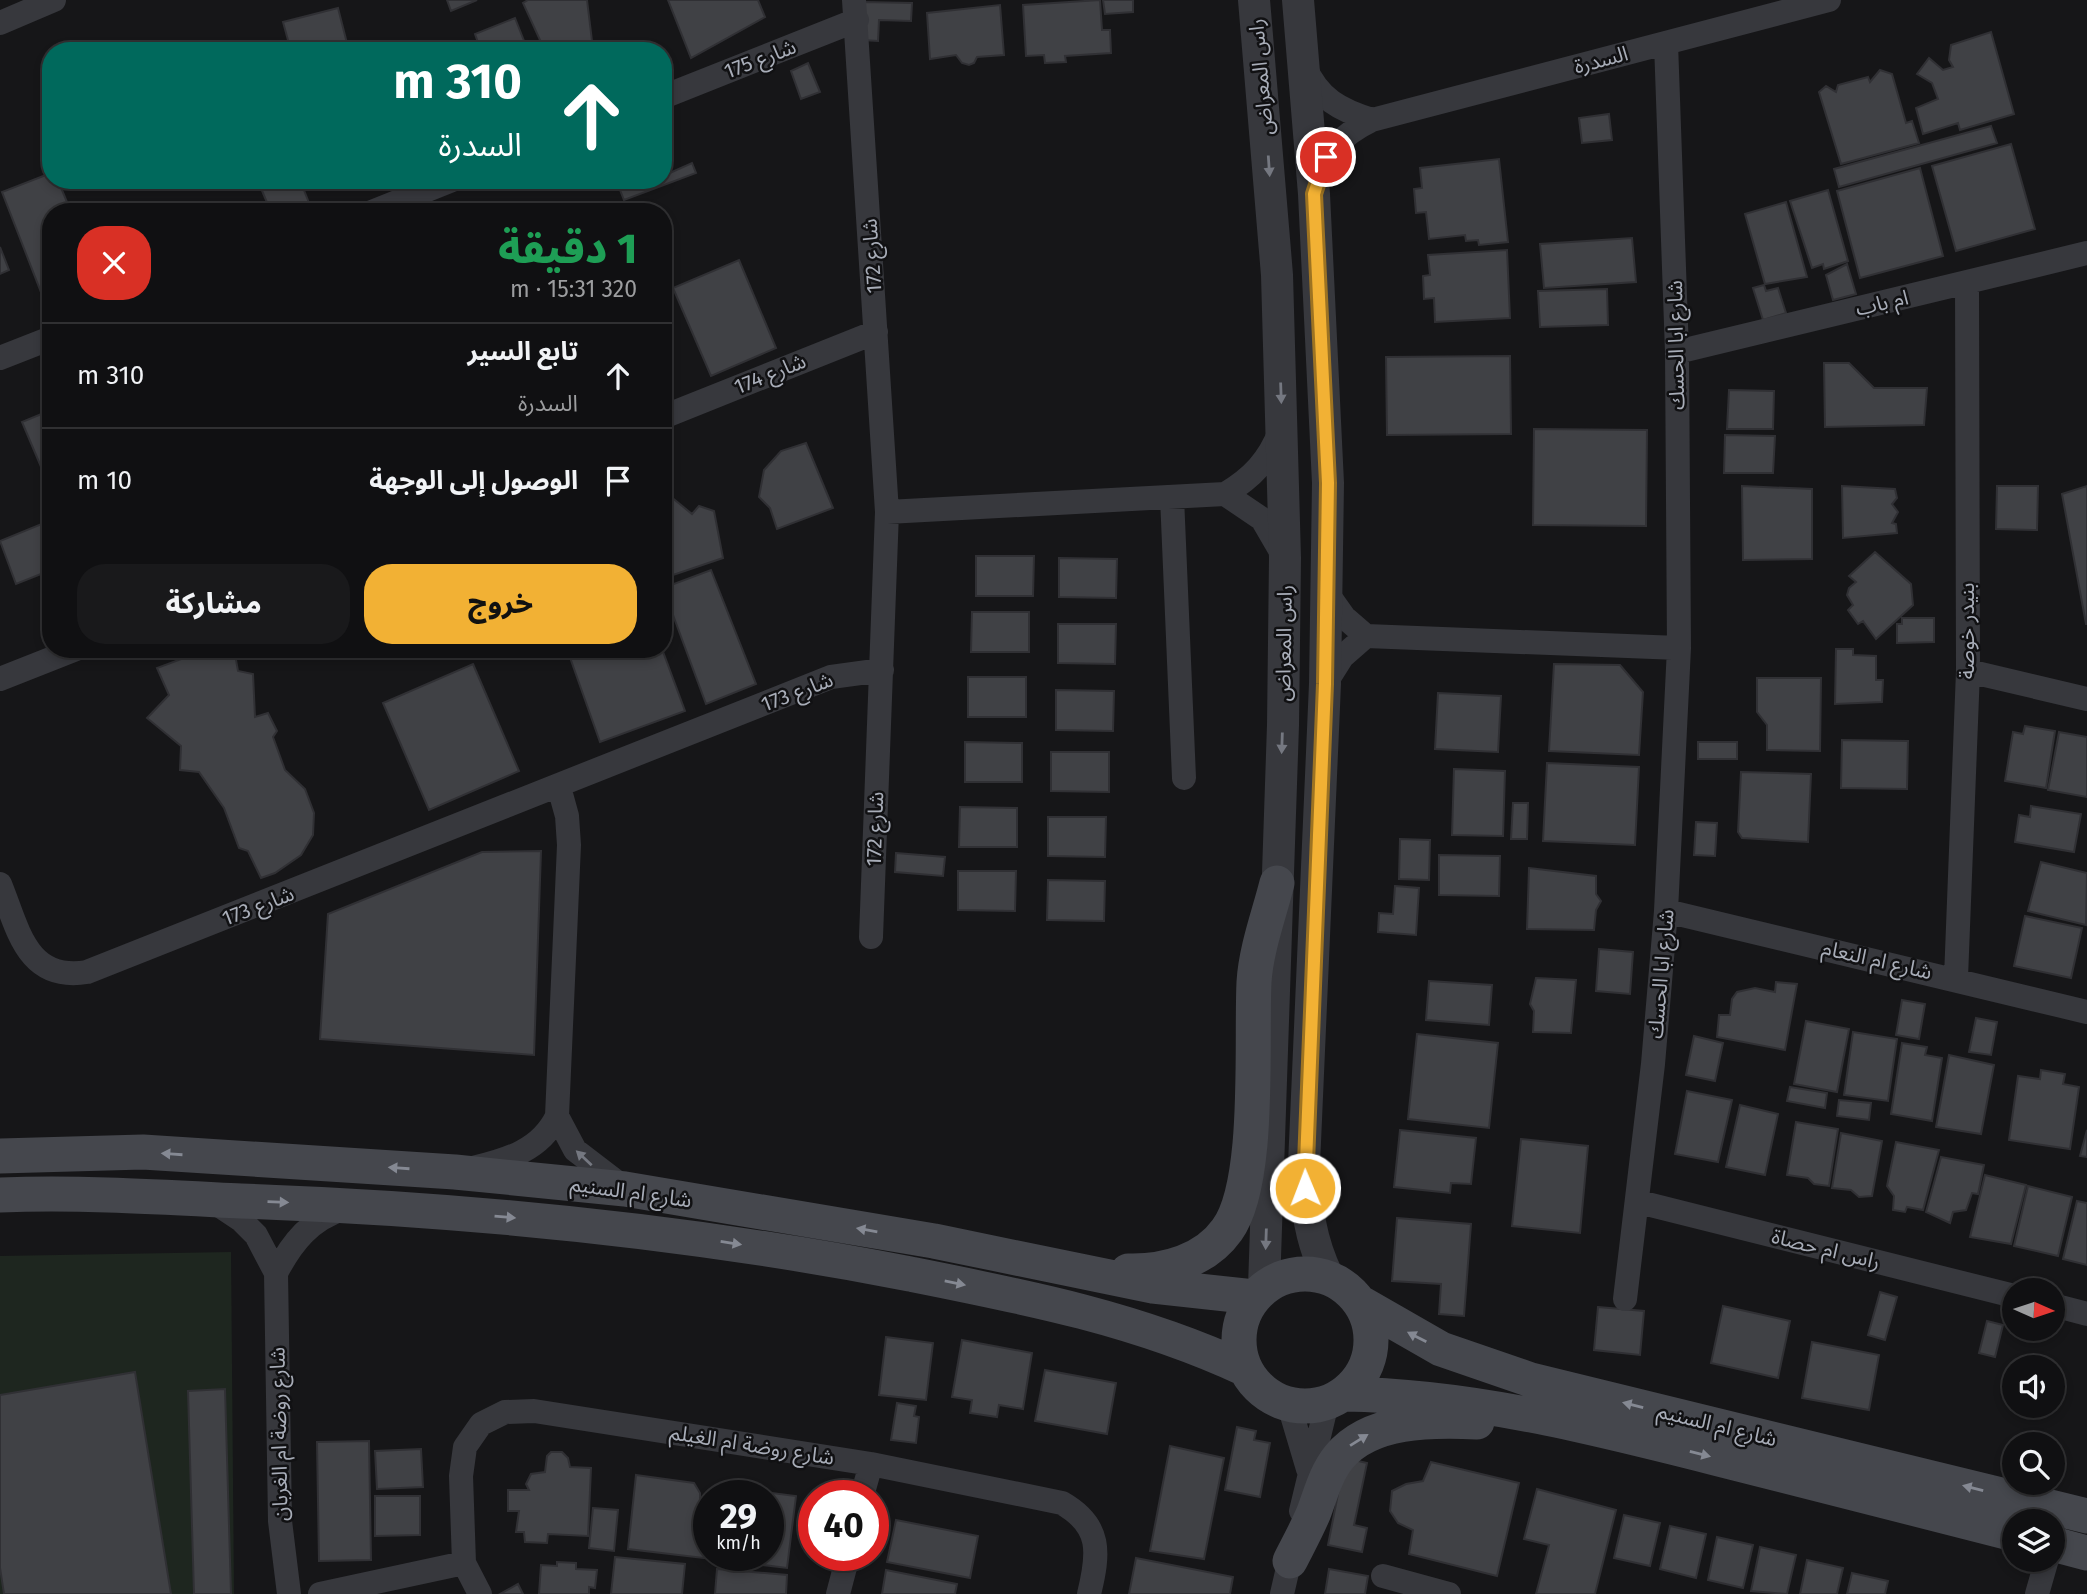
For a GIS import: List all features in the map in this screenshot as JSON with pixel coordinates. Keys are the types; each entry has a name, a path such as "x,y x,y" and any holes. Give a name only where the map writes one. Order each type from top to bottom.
{"main road":[{"path":"1072,1270 1142,1272 1171,1267 1195,1258 1216,1244 1235,1216 1242,1196 1247,1157 1255,978 1277,883"},
{"name":"شارع ام السنيم","path":"0,1156 144,1153 455,1172 625,1189 934,1241 1190,1292 1259,1292"},
{"name":"شارع ام السنيم","path":"0,1195 58,1193 354,1205 571,1223 725,1242 866,1266 1098,1314 1199,1348 1245,1369"},
{"path":"1295,1274 1328,1278 1345,1287 1359,1302 1368,1320 1371,1341 1363,1370 1336,1398 1308,1406 1289,1405 1271,1398 1256,1385 1245,1369 1239,1351 1239,1332 1244,1313 1259,1292 1295,1274"},
{"name":"شارع ام السنيم","path":"1359,1302 1441,1349 1531,1380 2087,1516"},
{"name":"شارع ام السنيم","path":"1336,1398 1444,1399 1619,1433 2002,1531"},
{"path":"1290,1561 1338,1458 1366,1435 1387,1428 1438,1422 1619,1433"},
{"path":"2065,1547 2087,1553"}],"street":[{"path":"0,23 54,0"},
{"name":"راس المعراض","path":"1254,0 1277,275 1285,558 1277,883 1259,1292"},
{"name":"راس المعراض","path":"1298,0 1314,194 1328,483 1325,684 1304,1165 1306,1212 1314,1249 1328,1278"},
{"name":"السدرة","path":"1314,194 1322,166 1338,142 1372,120 1829,0"},
{"name":"شارع 175","path":"672,93 856,10"},
{"name":"شارع 172","path":"856,10 887,512 871,937"},
{"name":"شارع ابا الحسك","path":"1625,1299 1639,1202 1666,911 1679,648 1677,352 1666,43"},
{"path":"1304,65 1313,85 1329,102 1372,120"},
{"path":"394,203 430,189"},
{"name":"ام باب","path":"1677,352 2087,253"},
{"name":"بنيدر خوصة","path":"1956,978 1968,671 1966,283"},
{"name":"شارع 174","path":"672,413 876,332"},
{"path":"0,358 42,342"},
{"path":"887,512 1225,494 1245,482 1262,466 1282,427"},
{"path":"1225,494 1262,519 1285,558"},
{"path":"1172,497 1184,778"},
{"path":"1327,593 1344,617 1366,636 1679,648"},
{"path":"1325,684 1342,657 1366,636"},
{"path":"0,679 53,658"},
{"name":"شارع 173","path":"0,884 26,948 33,958 58,973 79,973 559,787 831,677 882,670"},
{"path":"1968,671 2087,699"},
{"path":"455,1172 522,1152 545,1135 557,1116 569,845 567,816 559,787"},
{"name":"شارع ام النعام","path":"1666,911 1956,978 2087,1012"},
{"path":"557,1116 575,1150 625,1189"},
{"name":"شارع روضة ام الغربان","path":"210,1199 241,1220 256,1235 276,1272 280,1521 289,1594"},
{"name":"راس ام حصاة","path":"1639,1202 2002,1293"},
{"path":"276,1272 289,1247 307,1227 331,1213 354,1205"},
{"path":"2065,1308 2087,1314"},
{"path":"1282,1594 1309,1474 1336,1398"},
{"path":"1289,1405 1309,1474"},
{"name":"شارع روضة ام الغيلم","path":"480,1594 464,1563 461,1476 466,1447 481,1424 505,1412 534,1410 870,1464 1062,1503 1090,1525 1095,1545 1096,1568 1089,1594"},
{"path":"866,1480 870,1464"},
{"path":"320,1594 464,1563"},
{"path":"838,1594 844,1571"},
{"path":"2037,1594 2043,1572"},
{"path":"1383,1576 1449,1594"}],"shaded area":[{"path":"231,1252 234,1594 0,1594 0,1256"}],"building":[{"path":"447,0 477,0 451,11"},
{"path":"528,0 587,0 592,41 541,42 523,3"},
{"path":"668,0 758,0 765,17 691,58"},
{"path":"1100,0 1102,30 1110,30 1111,53 1065,56 1066,62 1045,63 1044,55 1026,56 1023,5"},
{"path":"1103,0 1133,0 1133,12 1105,14"},
{"path":"863,2 912,3 911,21 879,20 878,41 862,40"},
{"path":"1000,5 1004,55 977,57 974,63 969,65 962,63 956,55 930,59 927,13"},
{"path":"338,8 347,42 289,42 283,22"},
{"path":"515,18 524,42 478,42 475,34"},
{"path":"1991,32 2014,114 1960,130 1958,123 1923,134 1916,108 1938,99 1932,83 1917,74 1929,58 1943,70 1953,67 1949,60 1951,45"},
{"path":"808,63 820,92 801,99 791,71"},
{"path":"1880,70 1892,74 1906,123 1912,121 1919,143 1841,164 1819,92 1826,86 1836,92 1838,85 1868,77 1870,82"},
{"path":"1609,114 1612,140 1582,143 1579,118"},
{"path":"1991,126 1997,143 1839,187 1834,169"},
{"path":"2011,144 2035,229 1956,251 1932,166"},
{"path":"1499,159 1508,242 1479,245 1478,240 1466,241 1465,235 1429,239 1426,212 1416,213 1414,189 1422,188 1420,168"},
{"path":"692,163 696,173 672,182 672,172"},
{"path":"1920,168 1943,256 1860,278 1837,191"},
{"path":"42,176 42,189 62,189 67,203 42,203 42,295 2,192"},
{"path":"261,189 304,189 309,203 267,203"},
{"path":"620,189 653,189 624,200"},
{"path":"1828,190 1848,261 1824,269 1823,264 1812,268 1790,201"},
{"path":"1786,202 1807,277 1765,284 1745,214"},
{"path":"1632,238 1636,282 1544,288 1540,244"},
{"path":"0,247 9,270 0,274"},
{"path":"1507,250 1510,318 1435,322 1434,298 1424,299 1423,276 1430,275 1428,255"},
{"path":"739,260 776,348 711,376 673,288"},
{"path":"1847,264 1856,294 1833,300 1826,275"},
{"path":"1764,285 1766,291 1778,288 1786,313 1763,320 1753,288"},
{"path":"1607,289 1608,325 1540,327 1538,291"},
{"path":"1510,356 1511,434 1387,435 1386,357"},
{"path":"1824,363 1849,363 1874,388 1927,388 1924,425 1825,427"},
{"path":"1729,390 1774,391 1773,429 1727,429"},
{"path":"42,414 42,469 22,422"},
{"path":"1534,429 1647,430 1646,526 1533,525"},
{"path":"1725,435 1775,436 1773,473 1724,473"},
{"path":"806,443 833,508 777,529 770,508 759,497 764,470 781,451"},
{"path":"1742,486 1812,489 1812,559 1743,560"},
{"path":"1842,486 1895,489 1897,498 1892,504 1898,512 1892,523 1896,524 1897,533 1843,538"},
{"path":"1997,486 2038,486 2037,530 1996,529"},
{"path":"2087,486 2087,624 2086,624 2062,494"},
{"path":"672,498 692,514 699,506 714,511 723,558 673,575"},
{"path":"42,524 42,574 16,584 0,541"},
{"path":"1875,552 1911,584 1913,605 1876,639 1863,621 1858,624 1848,610 1853,605 1847,595 1849,588 1856,582 1849,576"},
{"path":"976,556 1034,556 1033,596 976,596"},
{"path":"1059,558 1117,559 1116,598 1059,597"},
{"path":"711,570 756,684 706,704 672,612 672,585"},
{"path":"972,612 1029,612 1029,652 971,652"},
{"path":"1902,618 1934,618 1934,642 1897,643 1897,624 1902,624"},
{"path":"1058,624 1116,624 1115,664 1058,663"},
{"path":"1836,649 1853,649 1853,655 1876,656 1876,680 1883,680 1882,702 1835,704"},
{"path":"184,658 236,658 238,671 253,674 255,717 268,713 277,731 273,737 285,770 305,789 314,813 313,835 301,855 275,873 261,878 248,851 239,848 224,808 199,772 180,770 181,746 147,718 169,695 157,668"},
{"path":"570,658 665,658 685,711 600,742"},
{"path":"473,664 519,771 429,810 383,703"},
{"path":"1554,664 1620,665 1643,692 1639,755 1549,751"},
{"path":"968,677 1026,677 1026,717 968,717"},
{"path":"1757,678 1821,678 1820,751 1767,750 1767,725 1757,712"},
{"path":"1056,690 1114,691 1113,731 1056,730"},
{"path":"1438,693 1501,696 1498,752 1435,749"},
{"path":"2025,726 2055,731 2046,788 2005,781 2013,732 2023,734"},
{"path":"2059,732 2087,737 2087,797 2048,790"},
{"path":"1842,740 1908,741 1907,789 1841,788"},
{"path":"965,742 1022,743 1022,782 965,782"},
{"path":"1698,742 1737,742 1737,759 1698,759"},
{"path":"1051,752 1109,752 1109,792 1051,791"},
{"path":"1547,763 1639,767 1635,845 1543,841"},
{"path":"1454,769 1505,771 1503,836 1452,835"},
{"path":"1741,772 1811,774 1808,842 1742,838 1738,832"},
{"path":"1513,803 1528,803 1527,839 1511,839"},
{"path":"2031,806 2081,814 2074,852 2015,842 2019,815 2030,817"},
{"path":"960,807 1017,808 1017,847 959,847"},
{"path":"1048,817 1106,817 1105,857 1048,856"},
{"path":"1696,822 1717,823 1715,856 1694,855"},
{"path":"1400,839 1430,840 1429,880 1399,879"},
{"path":"541,851 534,1055 320,1039 328,914 482,852"},
{"path":"896,853 945,857 943,876 895,872"},
{"path":"1439,855 1500,856 1499,896 1439,895"},
{"path":"2041,862 2087,873 2086,925 2028,911"},
{"path":"1529,868 1596,876 1596,894 1601,901 1596,910 1594,930 1527,929"},
{"path":"958,871 1016,871 1015,911 958,910"},
{"path":"1048,880 1105,881 1104,921 1047,920"},
{"path":"1395,886 1419,888 1416,935 1378,932 1379,913 1393,914"},
{"path":"2025,916 2082,928 2071,978 2014,966"},
{"path":"1599,949 1633,952 1630,994 1596,991"},
{"path":"1536,978 1576,980 1571,1033 1533,1032 1534,1011 1530,1004"},
{"path":"1429,981 1492,985 1489,1025 1426,1020"},
{"path":"1776,982 1797,984 1785,1050 1717,1037 1719,1015 1730,1015 1732,999 1737,992 1755,988 1775,992"},
{"path":"1902,1000 1925,1004 1919,1039 1896,1035"},
{"path":"1976,1018 1997,1022 1991,1055 1969,1052"},
{"path":"1806,1021 1849,1029 1837,1092 1794,1084"},
{"path":"1853,1032 1897,1039 1888,1101 1844,1095"},
{"path":"1417,1034 1498,1043 1489,1128 1408,1119"},
{"path":"1694,1036 1723,1043 1715,1081 1686,1075"},
{"path":"1902,1043 1927,1047 1925,1055 1942,1058 1932,1121 1891,1114"},
{"path":"1949,1055 1994,1065 1981,1134 1936,1127"},
{"path":"2041,1070 2065,1074 2063,1084 2079,1087 2070,1149 2009,1140 2018,1076 2040,1079"},
{"path":"1790,1087 1827,1093 1825,1108 1787,1101"},
{"path":"1687,1091 1732,1100 1718,1162 1675,1154"},
{"path":"1839,1100 1871,1103 1869,1120 1837,1116"},
{"path":"1740,1105 1778,1114 1765,1175 1726,1167"},
{"path":"1796,1122 1838,1129 1829,1186 1814,1184 1808,1178 1787,1175"},
{"path":"1400,1130 1476,1138 1471,1184 1451,1183 1450,1193 1394,1187"},
{"path":"2087,1130 2087,1157 2080,1156"},
{"path":"1841,1133 1882,1141 1872,1196 1859,1197 1851,1190 1832,1188"},
{"path":"1521,1139 1588,1146 1580,1233 1512,1226"},
{"path":"1896,1142 1939,1150 1923,1210 1907,1207 1905,1212 1893,1210 1894,1196 1887,1186"},
{"path":"1941,1157 1984,1165 1978,1194 1972,1193 1966,1210 1953,1212 1950,1223 1926,1212"},
{"path":"1985,1175 2026,1185 2011,1244 1970,1237"},
{"path":"2028,1186 2072,1197 2058,1256 2014,1246"},
{"path":"2077,1201 2087,1203 2087,1265 2063,1259"},
{"path":"1397,1218 1471,1224 1464,1316 1439,1314 1441,1284 1392,1281"},
{"path":"1880,1292 1897,1297 1885,1340 1868,1335"},
{"path":"1723,1306 1790,1321 1778,1378 1711,1363"},
{"path":"1598,1307 1644,1311 1640,1355 1594,1350"},
{"path":"1987,1321 2002,1325 1995,1357 1979,1353"},
{"path":"886,1337 933,1343 926,1400 879,1395"},
{"path":"962,1340 1032,1353 1023,1409 999,1405 997,1417 970,1413 972,1400 952,1397"},
{"path":"1812,1342 1879,1355 1869,1410 1802,1398"},
{"path":"1045,1370 1116,1383 1107,1434 1035,1421"},
{"path":"135,1372 171,1594 4,1594 0,1568 0,1395"},
{"path":"225,1389 231,1594 194,1594 188,1391"},
{"path":"897,1403 916,1406 914,1416 919,1417 916,1443 891,1440"},
{"path":"1237,1427 1256,1431 1254,1440 1270,1443 1260,1497 1225,1490"},
{"path":"369,1441 371,1560 319,1561 317,1442"},
{"path":"1170,1446 1224,1458 1204,1559 1150,1551"},
{"path":"421,1449 423,1487 377,1489 375,1451"},
{"path":"551,1452 562,1452 568,1458 570,1467 591,1468 588,1536 548,1534 547,1543 525,1542 524,1532 516,1532 519,1511 508,1511 508,1490 529,1490 526,1484 531,1474 545,1472 547,1456"},
{"path":"1345,1458 1367,1463 1354,1525 1367,1528 1362,1552 1328,1545"},
{"path":"1431,1462 1519,1483 1497,1576 1409,1554 1413,1530 1398,1523 1390,1511 1392,1491 1406,1484 1423,1481"},
{"path":"636,1475 693,1483 693,1557 628,1549"},
{"path":"1537,1489 1616,1510 1595,1594 1536,1594 1549,1545 1524,1539"},
{"path":"784,1494 796,1496 787,1568 784,1568"},
{"path":"375,1496 420,1496 420,1535 375,1536"},
{"path":"593,1508 618,1510 614,1551 589,1548"},
{"path":"1624,1515 1660,1523 1650,1566 1614,1558"},
{"path":"896,1520 978,1536 970,1578 889,1562"},
{"path":"1670,1526 1706,1534 1696,1578 1660,1569"},
{"path":"1717,1537 1753,1545 1743,1588 1708,1580"},
{"path":"1760,1547 1796,1555 1787,1594 1751,1591"},
{"path":"615,1557 685,1564 682,1594 611,1594"},
{"path":"1136,1558 1233,1577 1230,1594 1129,1594"},
{"path":"1807,1560 1843,1568 1837,1594 1800,1594"},
{"path":"557,1562 576,1563 576,1569 597,1570 595,1588 589,1587 589,1594 539,1594 541,1565 557,1566"},
{"path":"1329,1569 1368,1576 1365,1594 1325,1594"},
{"path":"717,1571 787,1575 786,1594 715,1594"},
{"path":"886,1571 957,1584 955,1594 882,1594"},
{"path":"1852,1573 1888,1581 1885,1594 1847,1594"},
{"path":"518,1584 523,1594 500,1594"}],"route":[{"path":"1305,1188 1325,684 1328,483 1314,194 1326,157"}]}
